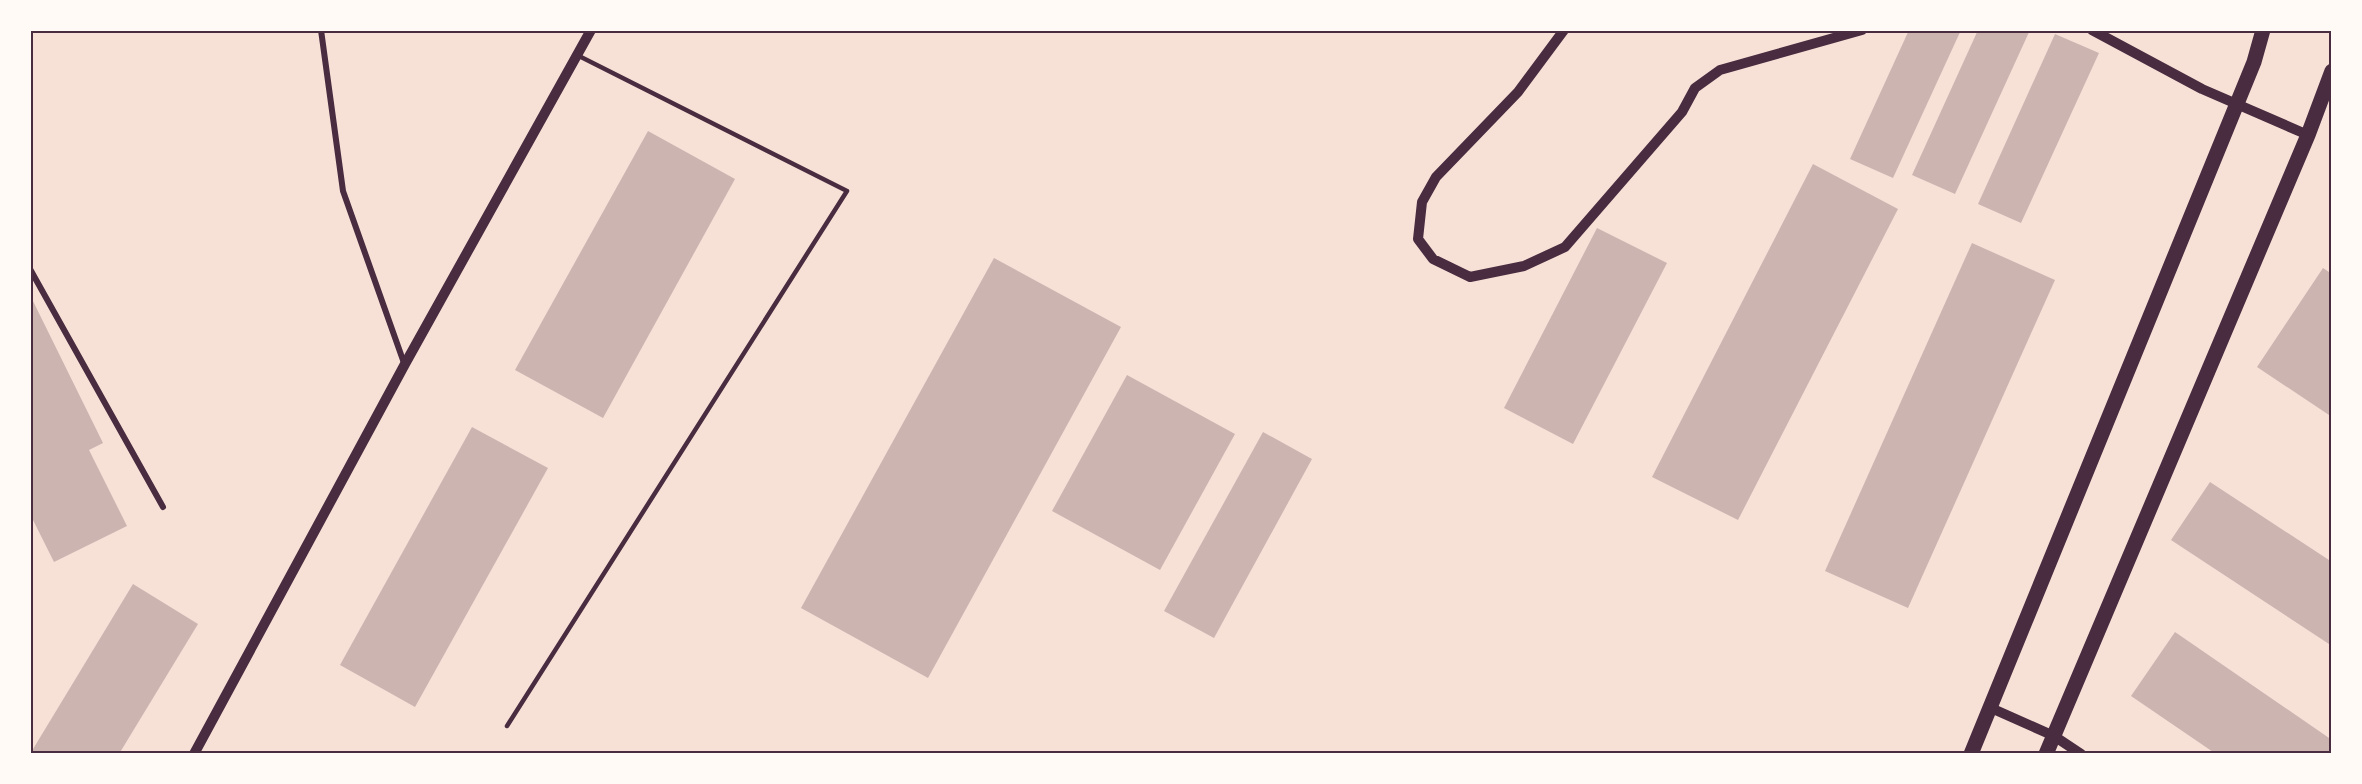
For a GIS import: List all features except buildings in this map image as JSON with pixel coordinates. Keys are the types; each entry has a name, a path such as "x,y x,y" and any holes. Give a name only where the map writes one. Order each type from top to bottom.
{"main road":[{"path":"1971,754 2254,62 2263,30"},
{"path":"2046,754 2308,135 2332,71"}],"street":[{"path":"321,30 343,191 405,363"},
{"path":"194,754 405,363 591,30"},
{"path":"1564,30 1518,92 1436,177 1422,202 1418,239 1433,259 1470,277 1524,266 1565,247 1682,112 1695,88 1720,70 1862,30"},
{"path":"2092,30 2202,89 2308,135"},
{"path":"30,269 164,507"},
{"path":"1991,708 2054,736 2081,754"}],"lane":[{"path":"507,726 847,191 577,56"}]}
